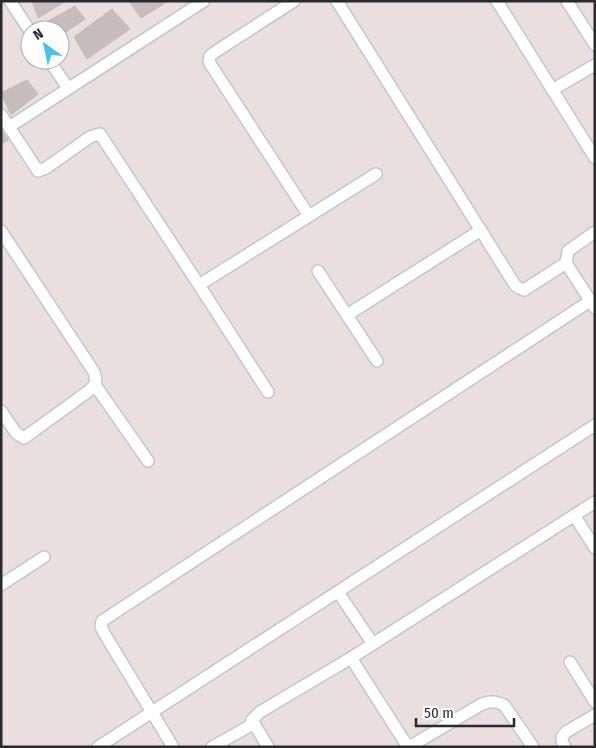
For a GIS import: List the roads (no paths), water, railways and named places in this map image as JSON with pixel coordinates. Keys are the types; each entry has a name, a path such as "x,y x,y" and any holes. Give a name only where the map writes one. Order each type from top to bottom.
{"street":[{"path":"10,1 23,20"},
{"path":"9,126 204,1"},
{"path":"294,1 215,52 210,56 209,62 309,216"},
{"path":"337,1 519,288 524,290 566,263"},
{"path":"497,1 595,158"},
{"path":"567,1 595,45"},
{"path":"552,90 595,65"},
{"path":"56,70 68,88"},
{"path":"1,115 38,171 46,168 90,137 100,134 268,392"},
{"path":"199,285 376,174"},
{"path":"347,315 481,230"},
{"path":"1,231 94,372 95,385 148,461"},
{"path":"173,747 104,634 101,627 102,621 592,305 566,263 568,250 595,232"},
{"path":"318,271 377,361"},
{"path":"1,411 16,433 24,438 95,385"},
{"path":"98,747 595,425"},
{"path":"268,747 252,720 260,712 351,658 595,502"},
{"path":"574,516 595,548"},
{"path":"1,585 44,557"},
{"path":"338,592 373,644"},
{"path":"351,658 409,747 489,701 497,702 504,706 534,747"},
{"path":"570,662 595,702"},
{"path":"559,745 566,732 595,715"},
{"path":"212,747 253,724"}]}
